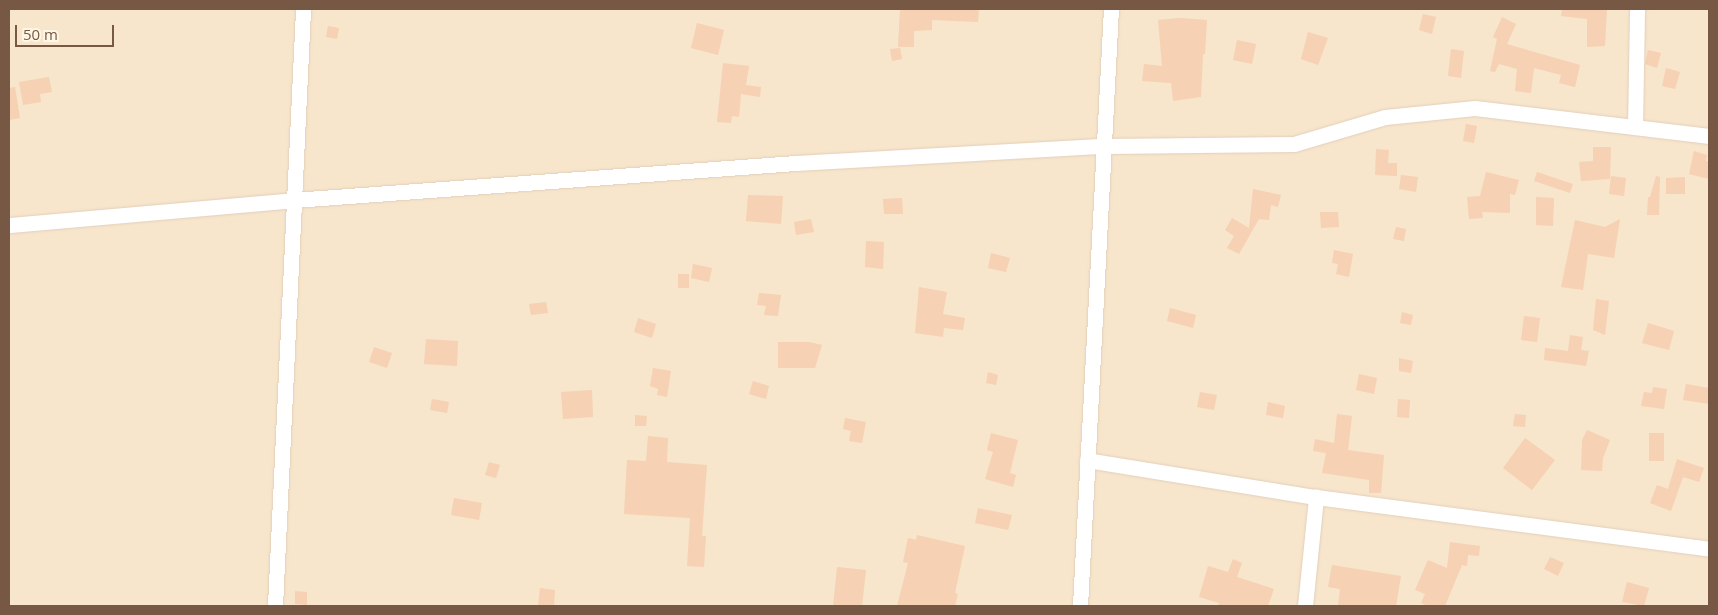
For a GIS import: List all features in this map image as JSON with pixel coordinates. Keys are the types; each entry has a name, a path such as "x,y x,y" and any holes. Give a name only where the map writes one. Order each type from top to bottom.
{"street":[{"path":"275,606 303,9"},
{"path":"1080,606 1111,9"},
{"path":"1635,127 1637,9"},
{"path":"9,225 294,200 796,162 1104,146 1294,144 1385,117 1474,108 1709,136"},
{"path":"1087,460 1316,497 1709,549"},
{"path":"1305,606 1316,497"}],"shaded area":[{"path":"9,9 1709,9 1709,606 9,606"}],"building":[{"path":"900,9 979,9 978,22 932,20 932,30 914,31 914,47 898,47"},
{"path":"1562,9 1607,9 1605,46 1587,47 1587,19 1561,16"},
{"path":"1423,14 1436,17 1432,34 1419,30"},
{"path":"1502,17 1516,24 1507,44 1580,65 1575,87 1559,83 1561,75 1534,68 1531,93 1515,91 1517,69 1499,64 1495,72 1490,71 1497,39 1493,37"},
{"path":"1180,18 1207,20 1205,54 1203,54 1201,97 1173,101 1171,83 1142,81 1144,64 1162,66 1158,20"},
{"path":"697,23 724,30 718,55 691,48"},
{"path":"328,26 339,28 337,39 326,37"},
{"path":"1308,32 1328,38 1318,65 1301,59"},
{"path":"1237,40 1256,44 1252,64 1233,60"},
{"path":"900,48 902,59 892,61 890,49"},
{"path":"1451,49 1464,51 1461,78 1448,76"},
{"path":"1648,50 1661,53 1657,68 1645,64"},
{"path":"723,63 749,66 746,85 761,87 760,97 741,94 739,117 732,116 731,123 717,122"},
{"path":"1666,68 1680,72 1675,89 1662,86"},
{"path":"49,77 52,92 40,94 41,102 23,105 19,82"},
{"path":"15,87 20,118 9,120 9,88"},
{"path":"1466,124 1477,126 1474,143 1463,141"},
{"path":"1593,147 1611,147 1610,179 1581,181 1579,162 1593,161"},
{"path":"1376,149 1389,150 1388,163 1397,163 1397,176 1375,175"},
{"path":"1694,151 1707,155 1709,179 1689,174"},
{"path":"1486,172 1519,180 1515,195 1510,194 1510,213 1482,212 1483,218 1469,219 1467,197 1480,196"},
{"path":"1537,172 1573,184 1570,193 1534,181"},
{"path":"1401,175 1418,177 1416,192 1399,189"},
{"path":"1611,176 1626,178 1624,196 1609,194"},
{"path":"1656,176 1660,177 1659,215 1647,215 1648,197 1650,197"},
{"path":"1685,177 1685,194 1666,194 1666,178"},
{"path":"1253,189 1281,195 1278,207 1271,205 1269,220 1259,219 1239,254 1227,248 1234,236 1225,230 1232,218 1249,228"},
{"path":"748,195 783,196 781,224 746,221"},
{"path":"1536,197 1554,198 1553,226 1536,225"},
{"path":"902,198 903,214 884,214 883,199"},
{"path":"1320,212 1338,212 1339,227 1321,228"},
{"path":"811,219 814,232 796,235 794,222"},
{"path":"1620,219 1614,258 1588,254 1583,290 1561,287 1575,220 1605,227"},
{"path":"1396,227 1406,229 1404,241 1393,239"},
{"path":"866,241 884,242 883,269 865,267"},
{"path":"1334,250 1353,254 1349,277 1336,274 1338,264 1332,263"},
{"path":"991,253 1010,258 1006,272 988,268"},
{"path":"693,264 712,268 709,282 691,278"},
{"path":"678,274 689,274 689,288 678,288"},
{"path":"919,287 947,292 943,314 965,318 963,330 944,328 943,337 915,333"},
{"path":"759,293 781,295 778,316 764,315 766,306 757,305"},
{"path":"1596,299 1609,301 1605,335 1593,330"},
{"path":"546,302 548,313 531,315 529,304"},
{"path":"1170,308 1196,315 1193,328 1167,321"},
{"path":"1402,312 1413,315 1411,325 1400,323"},
{"path":"1524,316 1540,318 1537,342 1521,340"},
{"path":"638,318 656,324 652,338 634,332"},
{"path":"1648,323 1674,331 1669,350 1642,343"},
{"path":"1570,335 1583,337 1581,350 1589,351 1586,366 1544,360 1545,348 1568,351"},
{"path":"426,339 458,341 457,366 424,364"},
{"path":"778,342 809,342 822,345 815,368 778,368"},
{"path":"374,347 392,353 387,368 369,362"},
{"path":"1399,358 1413,361 1411,373 1399,371"},
{"path":"653,368 671,371 667,397 657,395 658,389 650,386"},
{"path":"988,372 998,375 996,385 986,383"},
{"path":"1359,374 1377,378 1374,394 1356,390"},
{"path":"753,381 769,386 766,399 749,394"},
{"path":"1686,384 1709,388 1709,404 1683,400"},
{"path":"1653,387 1667,389 1664,409 1641,406 1644,392 1652,393"},
{"path":"592,390 593,417 563,419 561,392"},
{"path":"1200,392 1217,395 1214,410 1197,407"},
{"path":"432,399 449,402 447,413 430,410"},
{"path":"1398,399 1410,400 1409,418 1397,417"},
{"path":"1268,402 1285,406 1283,418 1266,415"},
{"path":"1337,414 1352,416 1348,450 1384,455 1381,493 1369,493 1369,480 1322,473 1326,453 1313,451 1315,439 1334,443"},
{"path":"1515,414 1526,415 1525,427 1513,426"},
{"path":"635,415 647,416 646,426 635,426"},
{"path":"845,418 866,422 862,443 849,441 851,431 843,429"},
{"path":"1587,430 1610,440 1603,458 1602,471 1581,470 1582,440"},
{"path":"991,433 1018,440 1010,473 1016,475 1013,487 985,479 993,452 987,450"},
{"path":"1649,433 1664,433 1664,461 1649,461"},
{"path":"648,436 668,438 667,462 707,465 702,536 706,536 704,567 687,566 690,518 624,514 627,460 646,461"},
{"path":"1525,438 1555,460 1532,490 1503,468"},
{"path":"1677,459 1704,468 1699,482 1683,477 1671,511 1650,503 1657,485 1668,489"},
{"path":"489,462 500,465 496,478 485,475"},
{"path":"454,498 482,503 479,520 451,515"},
{"path":"978,508 1012,515 1008,530 975,523"},
{"path":"917,535 965,546 955,593 958,594 955,606 897,606 908,563 903,562 908,538 916,540"},
{"path":"1450,542 1480,546 1479,556 1468,555 1467,566 1462,565 1445,606 1428,606 1421,603 1425,594 1415,590 1428,560 1447,568"},
{"path":"1550,557 1564,563 1558,576 1544,569"},
{"path":"1233,559 1242,563 1237,577 1274,589 1268,606 1218,606 1219,603 1199,597 1208,566 1228,572"},
{"path":"1332,565 1401,576 1396,606 1338,606 1340,589 1328,587"},
{"path":"837,567 866,570 862,606 833,606"},
{"path":"1627,582 1649,588 1644,606 1622,602"},
{"path":"540,588 555,590 554,606 538,606"},
{"path":"295,591 307,592 307,605 295,604"}]}
